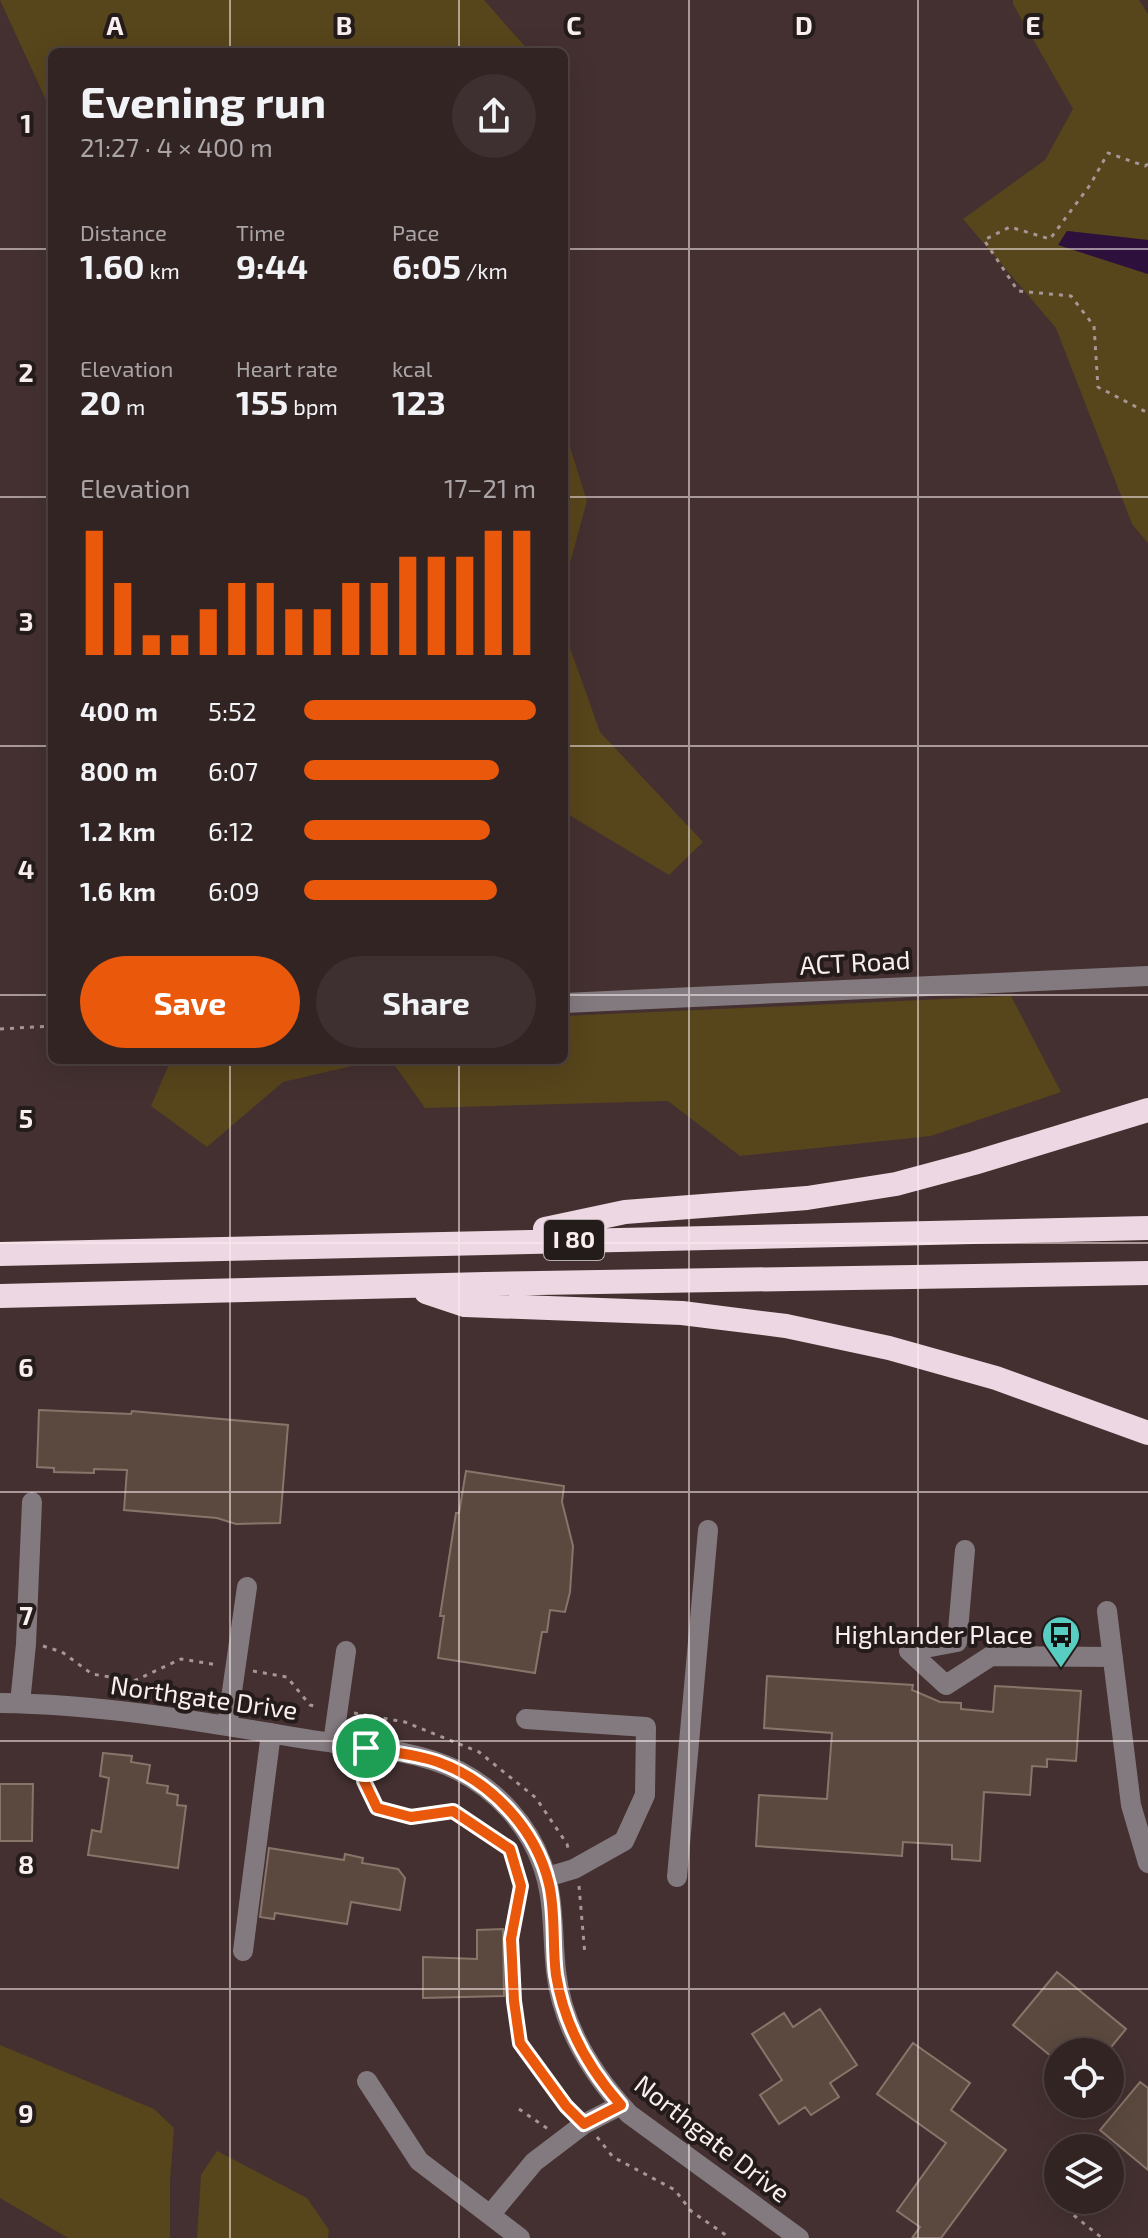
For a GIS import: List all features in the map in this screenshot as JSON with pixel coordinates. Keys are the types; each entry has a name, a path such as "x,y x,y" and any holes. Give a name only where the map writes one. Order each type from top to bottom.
{"highway":[{"path":"487,1241 625,1212 807,1198 896,1184 1148,1110"},
{"name":"I 80","path":"0,1254 1148,1228"},
{"name":"I 80","path":"0,1296 1148,1273"},
{"path":"404,1286 465,1305 682,1313 786,1326 889,1348 996,1378 1148,1433"}],"street":[{"name":"ACT Road","path":"568,1003 1148,976"},
{"path":"10,1703 26,1644 32,1502"},
{"path":"677,1877 708,1530"},
{"path":"957,1642 965,1550"},
{"path":"227,1726 247,1587"},
{"path":"1107,1611 1131,1805 1143,1827 1148,1863"},
{"path":"991,1656 946,1685 909,1651 957,1642 991,1656 1113,1657"},
{"path":"333,1743 346,1651"},
{"name":"Northgate Drive","path":"10,1703 142,1713 416,1756 439,1763 487,1788 524,1828 541,1860 553,1912 556,1975 565,2010 587,2061 629,2114 799,2238"},
{"path":"526,1719 646,1727 645,1795 624,1841 574,1869 547,1877"},
{"path":"243,1951 271,1733"},
{"path":"367,2081 419,2161 520,2238"},
{"path":"490,2215 534,2162 584,2124 621,2105"}],"path":[{"path":"1148,164 1145,166 1108,153 1090,185 1050,239 1010,227 984,240 1018,291 1071,296 1094,326 1098,387 1148,413"},
{"path":"0,1029 48,1026"},
{"path":"26,1644 34,1643 62,1652 92,1674 134,1681 181,1659 287,1677 310,1705 337,1710"},
{"path":"366,1748 364,1781 377,1808 411,1817 453,1811 510,1849 521,1886 511,1939 520,2043 566,2106 613,2157 675,2190 691,2211 730,2238"},
{"path":"1072,2214 1102,2238"}],"shaded area":[{"path":"0,0 484,0 526,48 48,48 48,104"},
{"path":"1013,0 1139,0 1148,14 1148,240 1067,231 1059,245 1148,274 1148,543 1132,524 1056,328 963,219 1045,160 1073,109"},
{"path":"1067,231 1148,240 1148,274 1058,245"},
{"path":"568,441 587,501 568,570"},
{"path":"568,642 600,732 703,842 669,875 568,814"},
{"path":"1011,996 1061,1092 931,1136 740,1156 668,1101 425,1108 394,1064 568,1064 568,1016"},
{"path":"169,1064 361,1064 283,1082 207,1147 151,1106"},
{"path":"0,2045 154,2109 174,2128 170,2238 68,2238 0,2198"},
{"path":"217,2151 307,2198 329,2230 328,2238 197,2238 201,2175"}],"building":[{"path":"39,1410 131,1414 132,1411 288,1425 280,1523 236,1524 217,1518 124,1510 127,1470 54,1472 54,1468 37,1467"},
{"path":"466,1471 564,1486 562,1502 573,1546 570,1592 565,1612 550,1610 547,1632 542,1632 535,1673 438,1658 444,1616 440,1616 456,1513 459,1513"},
{"path":"767,1676 913,1685 912,1690 940,1702 961,1703 961,1709 993,1712 995,1686 1081,1691 1076,1761 1047,1759 1047,1767 1032,1766 1030,1795 984,1792 980,1861 952,1859 952,1845 903,1842 902,1856 756,1846 759,1795 827,1799 832,1733 764,1728"},
{"path":"103,1753 132,1756 131,1762 150,1765 147,1783 168,1786 167,1793 178,1795 177,1805 186,1806 178,1868 88,1855 92,1830 101,1832 109,1778 100,1776"},
{"path":"0,1784 33,1784 32,1841 0,1841"},
{"path":"269,1848 344,1860 345,1854 363,1858 362,1863 398,1869 405,1878 400,1910 351,1902 347,1924 275,1913 274,1919 260,1917"},
{"path":"503,1929 504,1996 423,1998 423,1957 477,1959 477,1930"},
{"path":"1057,1972 1126,2029 1119,2038 1044,2038 1044,2050 1013,2025"},
{"path":"820,2009 857,2065 830,2083 839,2097 811,2115 805,2107 779,2124 760,2095 782,2080 752,2034 784,2013 793,2027"},
{"path":"913,2043 970,2083 951,2110 1006,2150 941,2238 912,2238 920,2227 897,2211 946,2143 877,2094"},
{"path":"1140,2082 1148,2088 1148,2170 1124,2150 1124,2134 1105,2134 1100,2130 1110,2118 1124,2118 1124,2101"}],"place":[{"name":"Highlander Place","path":"1061,1669"}],"route":[{"path":"366,1748 416,1756 461,1772 487,1788 524,1828 549,1882 556,1975 572,2031 587,2061 621,2105 584,2124 566,2106 520,2043 511,1939 521,1886 510,1849 453,1811 411,1817 377,1808 364,1781 366,1748"}]}
